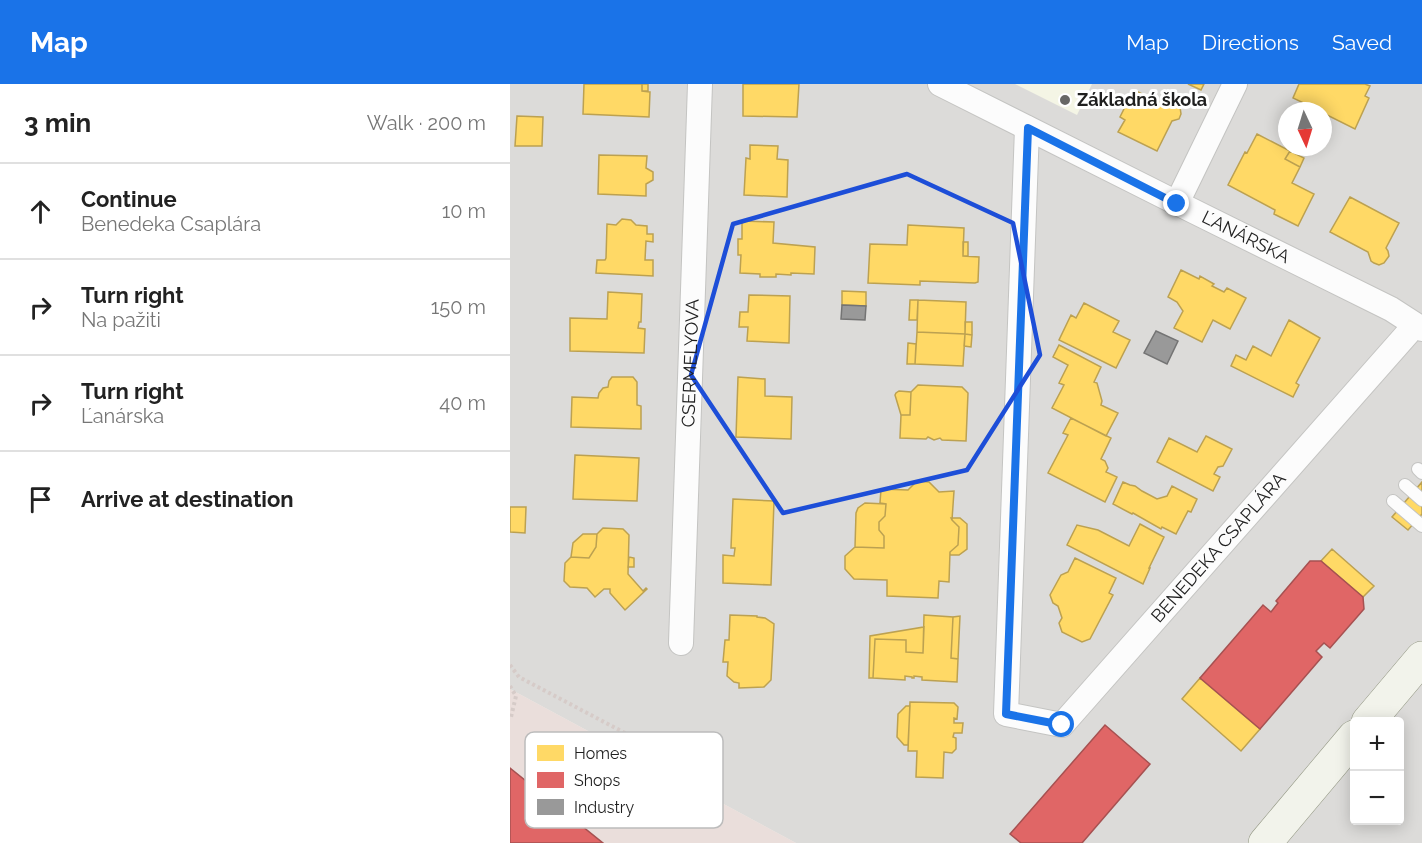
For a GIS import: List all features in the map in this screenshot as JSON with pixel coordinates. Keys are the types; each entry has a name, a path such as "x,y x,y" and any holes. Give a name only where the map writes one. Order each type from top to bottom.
{"main road":[{"path":"1372,717 1422,658"},
{"path":"1265,843 1350,742"}],"street":[{"name":"CSERMELYOVA","path":"681,643 700,84"},
{"name":"ĽANÁRSKA","path":"940,84 1391,309 1418,327"},
{"path":"1177,204 1235,84"},
{"name":"BENEDEKA CSAPLÁRA","path":"1028,128 1006,714 1062,725 1418,327"}],"lane":[{"path":"1405,485 1422,500"},
{"path":"1393,501 1422,526"}],"path":[{"path":"510,665 519,677 624,732"},
{"path":"510,686 516,696 511,717"}],"highlighted area":[{"path":"907,174 1013,223 1040,355 967,470 783,513 691,375 733,224"}],"shaded area":[{"path":"510,84 1422,84 1422,843 796,843 723,804 723,732 590,732 510,689"},
{"name":"Základná škola","path":"1015,84 1092,84 1077,115"},
{"path":"510,689 590,732 525,732 525,828 723,828 723,804 796,843 510,843"}],"building: Homes":[{"path":"584,84 642,84 642,91 650,92 649,117 583,114"},
{"path":"642,84 648,84 648,91 642,91"},
{"path":"743,84 799,84 797,117 743,116"},
{"path":"1188,84 1204,84 1201,90"},
{"path":"1299,84 1365,84 1370,86 1365,96 1369,98 1355,129 1332,118 1332,102 1301,102 1293,98"},
{"path":"1138,92 1168,107 1175,105 1180,107 1179,119 1172,121 1157,151 1118,132 1125,120 1120,117 1128,101 1134,100"},
{"path":"517,116 543,117 542,146 515,146"},
{"path":"1257,134 1278,145 1278,156 1287,156 1285,159 1300,167 1292,183 1314,194 1298,226 1274,214 1275,210 1228,185 1245,152 1247,153"},
{"path":"750,145 778,146 777,159 788,160 787,197 744,195 746,158 750,159"},
{"path":"599,155 647,156 646,168 653,172 653,180 646,184 646,196 598,194"},
{"path":"1287,156 1304,158 1300,167 1285,159"},
{"path":"1350,197 1399,223 1386,248 1389,256 1384,263 1379,265 1374,263 1368,252 1330,232"},
{"path":"622,219 631,220 636,225 647,226 647,234 653,234 653,242 646,241 645,260 653,260 653,276 596,273 597,260 606,258 607,224 616,225"},
{"path":"742,221 774,222 773,243 815,247 814,274 791,273 791,275 776,274 776,277 760,277 760,274 740,273 741,255 738,255 738,239 742,239"},
{"path":"908,225 964,228 963,256 979,257 978,282 920,281 920,285 868,283 870,244 907,245"},
{"path":"963,242 968,242 968,256 963,256"},
{"path":"1181,270 1199,279 1200,276 1224,292 1227,288 1246,298 1230,329 1213,320 1202,342 1174,328 1183,311 1177,302 1168,297"},
{"path":"842,291 866,292 866,306 842,305"},
{"path":"608,292 642,294 641,322 638,328 645,329 644,353 570,351 570,318 607,319"},
{"path":"749,295 790,296 789,343 747,341 748,327 739,327 740,312 748,312"},
{"path":"910,300 918,300 917,320 909,320"},
{"path":"918,300 966,302 965,334 917,332"},
{"path":"1084,303 1119,321 1113,332 1130,340 1116,368 1059,340 1071,315 1076,318"},
{"path":"1289,320 1320,338 1296,383 1299,385 1293,397 1231,366 1236,355 1246,360 1253,346 1271,356"},
{"path":"965,322 972,322 972,335 965,334"},
{"path":"917,332 965,334 963,366 915,364"},
{"path":"965,334 972,335 971,347 964,346"},
{"path":"908,343 916,344 915,364 907,364"},
{"path":"1059,345 1101,367 1094,382 1097,383 1101,405 1118,413 1106,436 1052,408 1064,385 1059,383 1068,365 1053,357"},
{"path":"612,377 633,377 637,382 637,405 641,406 641,429 571,427 572,397 598,398 603,388 608,387"},
{"path":"738,377 765,379 765,396 792,397 791,439 736,437"},
{"path":"918,385 962,387 968,393 966,441 940,438 934,440 928,437 926,439 900,438 901,415 910,415 911,392"},
{"path":"899,391 911,392 910,415 901,415 895,395"},
{"path":"1071,418 1111,438 1101,459 1105,461 1108,468 1106,472 1117,477 1105,502 1048,473 1068,435 1063,433"},
{"path":"1206,436 1232,449 1223,466 1218,467 1214,474 1220,477 1213,491 1157,462 1169,438 1197,452"},
{"path":"575,455 639,458 637,501 573,499"},
{"path":"917,481 929,482 939,492 954,491 952,520 959,527 958,545 950,552 949,582 939,581 938,598 887,596 887,580 854,579 845,569 845,556 855,547 884,548 884,536 879,530 879,522 885,516 886,504 880,503 881,489 908,490"},
{"path":"1123,482 1157,499 1167,496 1172,486 1197,499 1176,534 1162,527 1161,529 1113,504"},
{"path":"1422,482 1422,514 1408,530 1392,517"},
{"path":"733,499 774,501 771,585 723,583 723,555 734,556 735,548 731,548"},
{"path":"865,503 886,504 885,516 879,522 879,530 884,536 884,548 855,547 856,513 858,508"},
{"path":"510,507 526,507 525,533 510,532"},
{"path":"951,518 960,518 967,524 967,549 959,555 950,555 950,552 958,545 959,527"},
{"path":"1140,524 1164,537 1143,584 1067,545 1077,525 1098,530 1129,546"},
{"path":"603,528 623,529 629,535 628,574 643,591 647,589 625,610 610,593 610,589 604,589 595,597 587,588 570,587 564,581 565,563 571,557 589,558 596,547 597,534"},
{"path":"583,534 597,534 596,547 589,558 571,557 573,543"},
{"path":"1332,549 1374,586 1363,597 1321,561"},
{"path":"629,557 634,558 634,567 628,567"},
{"path":"1075,558 1116,578 1109,593 1113,595 1090,639 1082,642 1062,632 1059,623 1062,618 1058,606 1053,603 1050,595 1061,575 1068,572"},
{"path":"730,615 757,616 774,624 771,680 764,687 739,688 739,683 727,676 728,662 723,662 725,640 729,640"},
{"path":"924,615 953,617 951,658 958,659 957,682 922,680 922,677 914,676 912,678 905,676 905,680 873,678 875,639 906,640 906,652 923,653"},
{"path":"960,616 958,659 951,658 953,617"},
{"path":"924,627 923,653 906,652 906,640 875,639 873,678 869,678 870,636"},
{"path":"1200,678 1260,729 1241,751 1182,699"},
{"path":"910,702 954,703 958,707 957,719 954,718 954,723 963,723 962,733 954,733 956,749 952,753 944,752 943,778 916,777 917,751 908,751"},
{"path":"906,706 910,706 908,745 904,745 897,737 898,714"}],"building: Shops":[{"path":"1310,561 1321,561 1363,597 1364,609 1330,648 1324,643 1316,651 1322,657 1260,729 1200,678 1263,605 1271,612 1278,603 1276,601"},
{"path":"1105,725 1150,764 1082,843 1021,843 1010,834"},
{"path":"510,768 525,780 525,828 584,828 603,843 510,843"}],"building: Industry":[{"path":"842,305 866,306 865,320 841,319"},
{"path":"1156,331 1178,341 1167,364 1144,353"}],"place":[{"name":"Základná škola","path":"1065,100"}],"route":[{"path":"1062,725 1006,714 1028,128 1177,204"}]}
